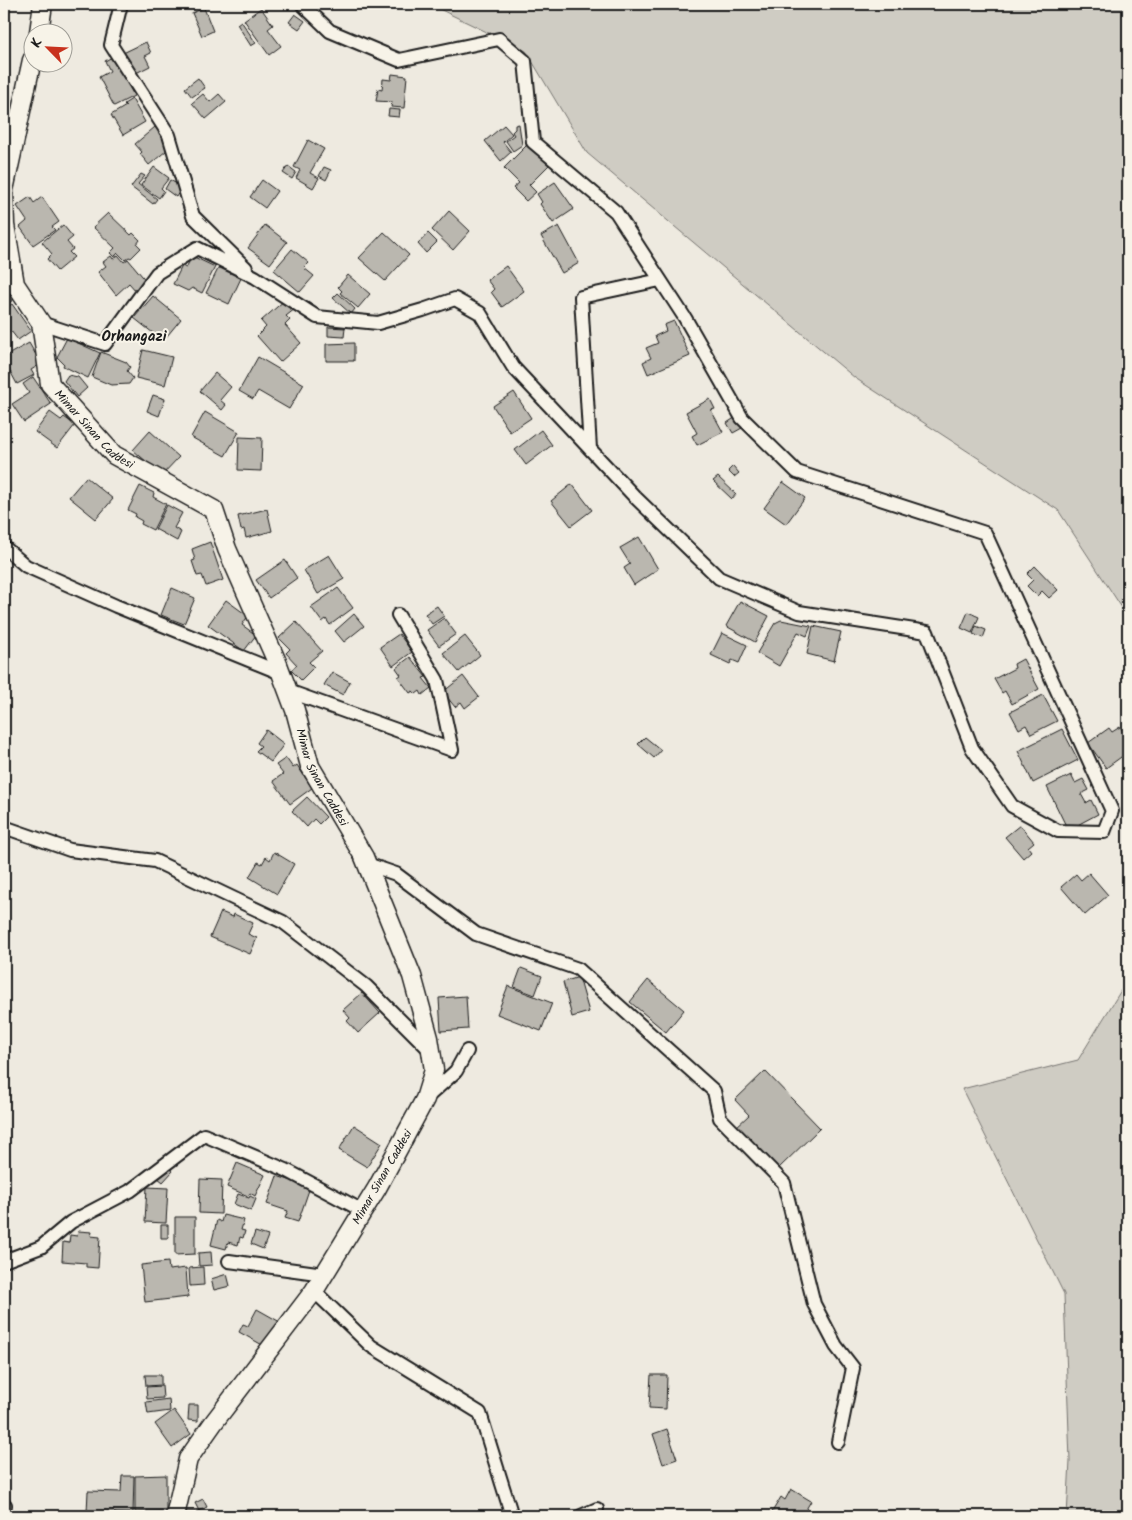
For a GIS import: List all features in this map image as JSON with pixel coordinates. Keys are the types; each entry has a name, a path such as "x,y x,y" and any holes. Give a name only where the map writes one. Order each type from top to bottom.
{"street":[{"path":"40,22 43,4"},
{"path":"121,4 111,45 169,135 193,216 255,277"},
{"path":"41,323 106,344 157,273 197,248 255,277 317,317 378,323 455,299 480,313 513,367 635,497 719,578 799,612 927,632 972,748 1012,806 1058,831 1104,832 1112,811 985,534 798,472 742,418 685,318 616,212 533,142 525,61 499,39 399,60 330,31 302,4"},
{"name":"Mimar Sinan Caddesi","path":"29,72 4,190 5,225 15,284 41,323 50,384 114,455 214,510 227,549 288,691 310,766 367,864 412,976 429,1038 434,1070 425,1099 363,1211 314,1291 188,1459 175,1516"},
{"path":"590,449 581,297 660,280"},
{"path":"4,547 26,566 116,606 281,673"},
{"path":"288,691 452,750 437,680 398,615"},
{"path":"4,827 70,850 155,861 283,922 366,986 431,1051"},
{"path":"367,864 396,874 476,934 578,969 714,1091 720,1118 784,1183 814,1304 836,1346 853,1368 838,1442"},
{"path":"425,1099 456,1072 467,1051"},
{"path":"4,1261 40,1247 71,1222 130,1192 204,1135 286,1170 363,1211"},
{"path":"229,1261 324,1274"},
{"path":"314,1291 371,1346 480,1413 512,1516"},
{"path":"581,1516 596,1509"}],"shaded area":[{"path":"429,4 1128,4 1128,617 1058,510 855,378 587,153 526,51"},
{"path":"1128,979 1128,1516 1067,1516 1070,1461 1064,1294 962,1089 1078,1060"}],"building":[{"path":"204,8 213,31 202,36 192,13"},
{"path":"261,8 273,25 268,29 281,46 269,55 244,20"},
{"path":"295,14 305,21 299,29 289,22"},
{"path":"241,21 256,43 251,46 237,24"},
{"path":"146,42 151,53 145,56 150,66 132,75 121,54"},
{"path":"114,56 134,96 114,106 99,77 110,71 105,61"},
{"path":"392,74 407,76 404,108 391,107 392,102 376,101 378,89 382,90 383,79 391,80"},
{"path":"198,78 205,88 192,97 185,88"},
{"path":"203,94 210,102 219,94 226,102 206,119 192,103"},
{"path":"132,99 145,122 123,135 111,115 126,106 124,104"},
{"path":"389,109 400,110 399,117 388,116"},
{"path":"519,124 522,145 513,151 506,141 514,135 512,132 515,129 515,125"},
{"path":"504,125 512,134 503,142 511,152 501,161 485,141"},
{"path":"155,127 172,146 149,165 135,144"},
{"path":"308,140 324,149 310,173 319,178 313,188 296,178 300,170 294,167"},
{"path":"528,144 549,165 529,185 536,192 526,201 513,188 519,183 504,168"},
{"path":"288,166 296,172 292,179 283,173"},
{"path":"154,167 169,178 161,188 164,191 159,198 141,185"},
{"path":"324,167 331,170 326,180 319,176"},
{"path":"141,174 145,176 138,184 157,199 153,204 131,187"},
{"path":"170,180 182,187 176,197 165,189"},
{"path":"262,180 277,191 265,208 250,197"},
{"path":"555,182 574,209 553,223 540,204 542,202 537,194"},
{"path":"30,197 34,203 42,197 59,222 52,227 55,230 33,245 20,227 27,221 17,206"},
{"path":"449,211 470,231 453,250 432,230"},
{"path":"108,213 131,235 133,233 140,240 137,244 141,248 131,258 129,257 125,260 118,253 114,257 110,253 115,248 93,227"},
{"path":"63,225 73,237 67,242 73,249 69,252 74,257 57,271 47,259 52,254 42,242"},
{"path":"265,225 287,242 270,264 248,248"},
{"path":"559,226 579,263 562,273 541,236"},
{"path":"384,232 409,255 385,281 359,258"},
{"path":"428,233 437,242 426,253 418,244"},
{"path":"292,249 309,263 304,268 314,276 300,292 274,270"},
{"path":"118,255 124,262 128,259 147,282 136,291 129,283 116,295 98,272 106,266 103,262 111,256 113,259"},
{"path":"192,256 215,267 202,293 192,288 188,291 173,284 182,266 186,268"},
{"path":"220,265 242,276 229,304 206,293"},
{"path":"506,266 524,291 502,307 491,292 494,289 487,280"},
{"path":"348,275 370,294 358,308 340,293 342,291 338,287"},
{"path":"4,288 13,300 4,307"},
{"path":"338,293 355,309 351,314 333,298"},
{"path":"153,296 181,319 163,341 134,318"},
{"path":"286,299 295,309 286,316 290,320 285,325 301,343 280,362 257,336 266,327 261,321"},
{"path":"12,304 31,331 18,340 11,331 4,337 4,309"},
{"path":"674,321 690,356 648,374 643,362 651,358 646,348 658,343 655,336 666,331 664,325"},
{"path":"328,327 345,328 344,337 328,336"},
{"path":"67,338 100,353 88,378 63,366 64,364 57,357"},
{"path":"29,343 36,355 39,353 44,362 31,370 34,375 17,384 4,357"},
{"path":"354,343 354,361 326,361 326,344"},
{"path":"143,350 172,357 165,385 136,378"},
{"path":"101,352 126,362 130,367 127,371 133,378 129,384 111,385 92,377"},
{"path":"258,357 304,384 289,409 258,391 253,399 239,391"},
{"path":"4,365 10,374 4,378"},
{"path":"215,373 231,387 220,400 226,405 222,410 200,391"},
{"path":"68,375 78,377 87,388 77,397 64,381"},
{"path":"33,377 51,404 24,422 12,404 29,393 23,384"},
{"path":"514,392 531,418 510,432 493,406"},
{"path":"153,395 165,399 159,416 147,411"},
{"path":"710,399 715,409 711,410 723,432 697,445 692,436 697,433 686,412"},
{"path":"50,412 61,420 64,417 75,425 57,448 35,432"},
{"path":"205,412 239,432 225,456 191,437"},
{"path":"736,417 742,428 733,433 727,423"},
{"path":"541,430 552,445 526,465 515,450"},
{"path":"150,431 179,457 162,475 133,450"},
{"path":"239,437 262,438 261,471 238,470"},
{"path":"733,466 739,473 734,477 728,471"},
{"path":"86,477 113,499 96,519 69,497"},
{"path":"718,477 736,494 732,499 713,481"},
{"path":"783,482 805,498 786,524 764,508"},
{"path":"572,484 592,510 571,526 551,501"},
{"path":"140,486 154,493 153,497 166,504 153,530 141,524 142,521 135,517 136,514 128,510"},
{"path":"167,505 182,513 174,528 181,532 177,541 155,529"},
{"path":"267,509 272,531 246,538 244,529 241,530 238,516"},
{"path":"639,537 658,569 634,585 624,568 630,564 620,548"},
{"path":"210,542 223,580 206,586 202,575 197,576 192,561 195,560 192,549"},
{"path":"329,555 344,579 318,594 304,570"},
{"path":"285,560 297,578 269,598 256,580"},
{"path":"1035,566 1058,590 1049,598 1042,591 1037,596 1027,586 1033,580 1027,574"},
{"path":"172,588 195,598 184,624 161,615"},
{"path":"338,588 353,608 330,625 326,619 322,622 311,607"},
{"path":"226,600 248,616 242,625 256,635 244,651 208,625"},
{"path":"740,601 769,616 755,642 726,626"},
{"path":"437,606 444,616 432,624 425,614"},
{"path":"968,612 979,617 972,633 961,628"},
{"path":"354,614 364,626 344,642 335,631"},
{"path":"444,618 456,634 439,646 427,630"},
{"path":"781,620 811,626 807,636 798,632 779,666 757,653 775,623"},
{"path":"296,622 322,651 309,662 314,667 301,680 291,670 297,665 286,653 290,649 279,638"},
{"path":"813,626 841,632 834,661 807,654"},
{"path":"976,626 986,630 983,638 973,634"},
{"path":"722,633 747,645 739,663 732,660 730,664 711,655"},
{"path":"399,634 412,652 393,666 380,647"},
{"path":"465,636 480,655 459,672 443,653"},
{"path":"410,657 426,677 423,678 431,688 422,695 420,691 416,694 413,691 410,693 398,677 401,675 396,668"},
{"path":"1023,659 1039,689 1012,704 1005,691 1002,693 994,679 1015,668 1014,664"},
{"path":"332,672 350,682 343,695 324,685"},
{"path":"463,676 479,697 465,708 461,702 455,707 443,692"},
{"path":"1043,695 1057,721 1031,734 1026,725 1019,729 1010,712"},
{"path":"1120,727 1128,739 1128,752 1106,768 1088,743 1109,728 1112,732"},
{"path":"1062,729 1078,760 1033,783 1018,751"},
{"path":"266,730 284,744 271,762 256,751 261,746 257,743"},
{"path":"645,737 661,750 654,758 638,744"},
{"path":"286,758 293,768 297,765 312,788 290,804 273,781 283,774 276,765"},
{"path":"1071,775 1075,783 1083,779 1089,790 1081,794 1086,803 1091,800 1098,814 1068,830 1047,787"},
{"path":"307,797 326,817 319,824 314,819 307,827 292,811"},
{"path":"1020,825 1034,842 1028,847 1031,851 1023,858 1005,837"},
{"path":"274,852 294,864 277,894 249,877 258,862 262,864 266,857 270,860"},
{"path":"1089,873 1108,895 1085,915 1061,887 1076,874 1081,880"},
{"path":"221,912 233,917 234,914 253,923 248,934 257,938 250,954 210,937"},
{"path":"521,968 542,976 535,995 514,987"},
{"path":"579,977 589,1012 572,1017 563,982"},
{"path":"648,980 684,1010 666,1032 630,1002"},
{"path":"508,986 552,1003 541,1031 497,1014"},
{"path":"362,993 380,1013 358,1033 347,1021 350,1018 343,1010"},
{"path":"466,996 468,1029 441,1031 439,998"},
{"path":"765,1071 820,1128 777,1170 736,1127 749,1115 735,1100"},
{"path":"354,1125 382,1143 367,1167 339,1150"},
{"path":"237,1163 265,1175 255,1196 250,1193 248,1196 227,1187"},
{"path":"168,1167 173,1171 163,1182 158,1178"},
{"path":"277,1176 310,1187 298,1222 285,1218 288,1211 267,1204"},
{"path":"200,1179 222,1180 221,1214 199,1213"},
{"path":"147,1187 168,1188 166,1223 145,1222"},
{"path":"238,1194 256,1199 251,1211 234,1204"},
{"path":"223,1215 244,1220 241,1230 245,1231 243,1238 240,1237 238,1245 228,1242 226,1249 211,1245 217,1220 221,1222"},
{"path":"175,1217 195,1217 195,1254 175,1255"},
{"path":"161,1225 168,1225 168,1238 161,1238"},
{"path":"78,1231 92,1232 91,1236 100,1237 98,1268 86,1267 86,1263 62,1261 63,1242 69,1243 70,1235 77,1236"},
{"path":"255,1232 268,1236 263,1249 251,1244"},
{"path":"211,1252 212,1265 199,1266 198,1253"},
{"path":"168,1262 169,1270 186,1268 188,1297 145,1302 141,1265"},
{"path":"203,1267 204,1285 190,1286 189,1268"},
{"path":"227,1274 230,1286 214,1290 211,1279"},
{"path":"257,1309 280,1322 266,1347 239,1332 243,1324 248,1326"},
{"path":"145,1375 161,1375 161,1385 146,1386"},
{"path":"651,1375 667,1375 666,1409 649,1408"},
{"path":"162,1386 163,1398 147,1399 146,1387"},
{"path":"169,1399 170,1411 148,1414 146,1402"},
{"path":"189,1405 198,1405 198,1421 188,1420"},
{"path":"174,1410 191,1434 172,1448 155,1424"},
{"path":"667,1429 677,1459 663,1464 653,1434"},
{"path":"166,1475 166,1511 135,1512 135,1476"},
{"path":"122,1476 134,1476 133,1513 87,1512 88,1491 121,1492"},
{"path":"791,1489 811,1501 802,1516 779,1516 772,1512 781,1497 785,1500"},
{"path":"203,1499 207,1507 199,1511 195,1503"},
{"path":"185,1511 211,1512 211,1516 184,1516"},
{"path":"97,1514 116,1514 116,1516 97,1516"},
{"path":"167,1514 167,1516 119,1516 119,1515"}],"district":[{"name":"Orhangazi","path":"134,336"}]}
